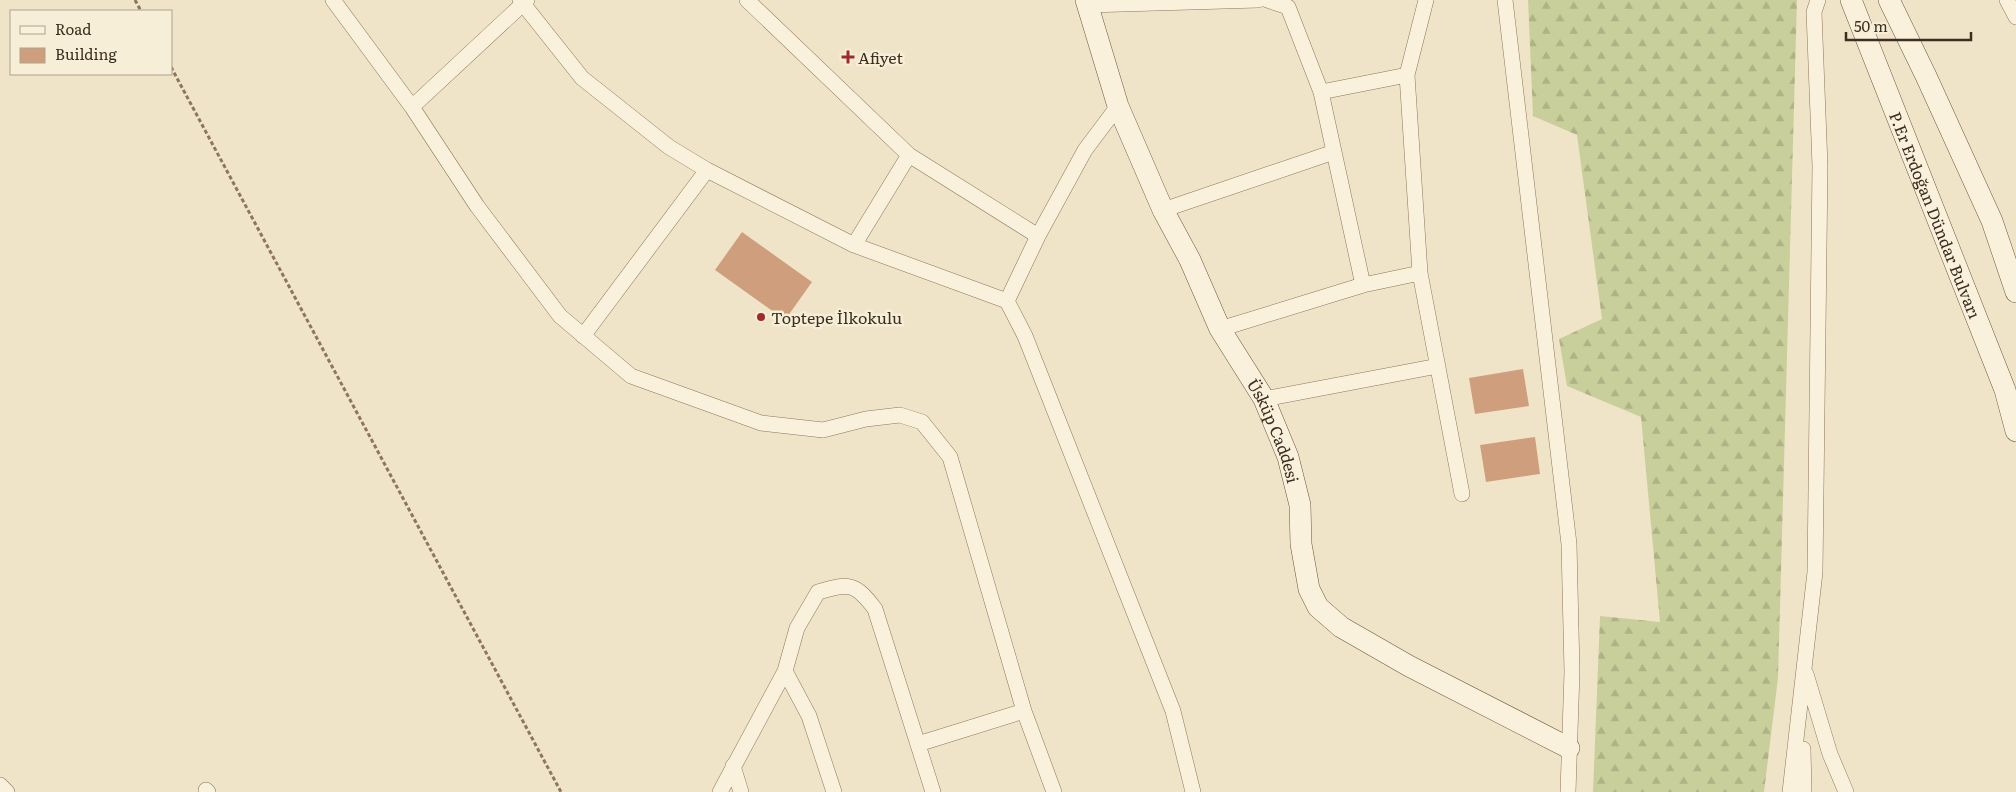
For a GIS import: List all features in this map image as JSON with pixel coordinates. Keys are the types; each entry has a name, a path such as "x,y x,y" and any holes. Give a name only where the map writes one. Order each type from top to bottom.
{"street":[{"path":"333,0 412,107 482,214 560,316 631,376 761,423 823,430 866,419 900,415 922,422 950,458 1024,711 1054,792"},
{"path":"747,0 909,155 1038,236"},
{"path":"1087,3 1258,0"},
{"path":"1267,0 1288,7 1322,92 1363,285"},
{"path":"1426,0 1407,75 1420,273 1462,494"},
{"path":"1505,0 1569,544 1572,672 1568,792"},
{"path":"1790,792 1814,572 1820,166 1814,12 1818,0"},
{"name":"P.Er Erdoğan Dündar Bulvarı","path":"1851,0 2005,390 2016,431"},
{"path":"1889,0 1992,221 2016,292"},
{"path":"2007,0 2016,17"},
{"path":"412,107 523,1 582,78 669,147 707,170 854,246 1007,301 1024,336 1173,711 1193,792"},
{"name":"Üsküp Caddesi","path":"1087,3 1118,106 1163,210 1190,260 1220,329 1264,399 1288,457 1298,497 1301,544 1309,589 1318,607 1341,627 1409,666 1569,748"},
{"path":"1322,92 1407,75"},
{"path":"1007,301 1038,236 1085,150 1118,106"},
{"path":"1163,210 1334,152"},
{"path":"854,246 909,155"},
{"path":"583,336 707,170"},
{"path":"1220,329 1363,285 1420,273"},
{"path":"1264,399 1438,366"},
{"path":"720,792 785,671 797,628 818,592 844,585 863,593 874,609 933,792"},
{"path":"1804,668 1830,754 1846,792"},
{"path":"785,671 809,716 834,792"},
{"path":"1801,697 1804,792"},
{"path":"918,744 1024,711"},
{"path":"733,766 741,792"},
{"path":"0,785 7,792"}],"path":[{"path":"172,69 561,792"}],"green space":[{"path":"1528,0 1797,0 1778,678 1764,792 1593,792 1600,616 1660,622 1641,417 1567,386 1559,339 1602,319 1577,135 1533,116"}],"building":[{"path":"742,232 812,282 785,320 715,270"},
{"path":"1523,369 1529,406 1475,414 1469,378"},
{"path":"1535,437 1540,474 1486,482 1480,445"}],"place":[{"name":"Afiyet","path":"848,57"},
{"name":"Toptepe İlkokulu","path":"761,317"}]}
